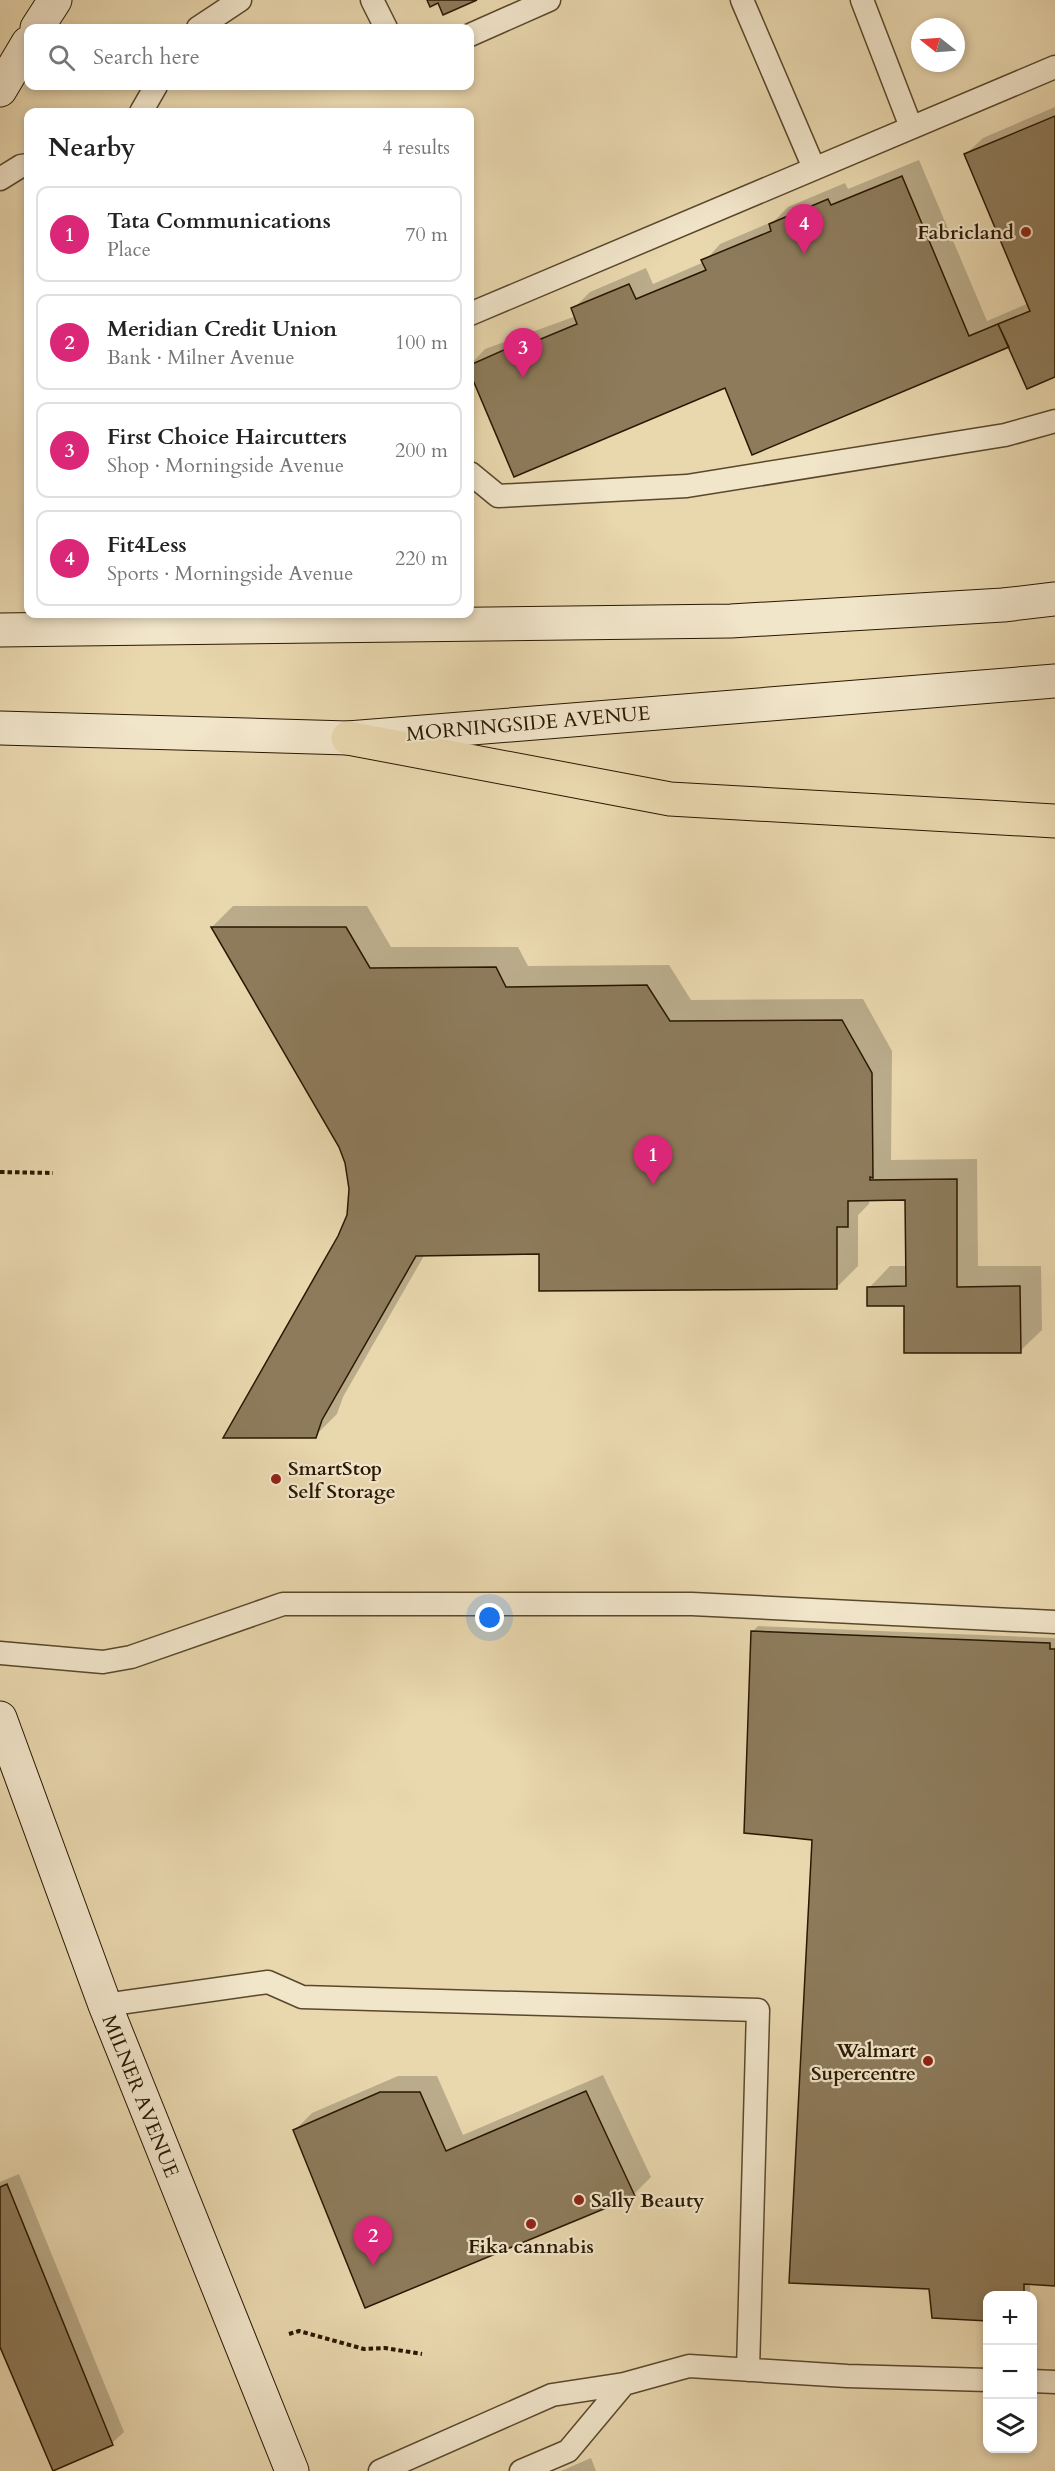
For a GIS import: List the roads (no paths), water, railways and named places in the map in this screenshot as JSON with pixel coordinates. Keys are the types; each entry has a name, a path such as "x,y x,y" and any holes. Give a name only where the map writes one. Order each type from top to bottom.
{"highway":[{"path":"348,738 670,799 1055,821"}],"main road":[{"path":"40,24 55,0"},
{"path":"0,90 24,50"},
{"path":"0,630 731,621 1055,600"},
{"name":"MORNINGSIDE AVENUE","path":"0,728 348,738 1055,681"},
{"name":"MILNER AVENUE","path":"0,1718 105,2005 292,2471"}],"lane":[{"path":"204,24 240,0"},
{"path":"372,0 384,24"},
{"path":"474,33 549,0"},
{"path":"742,0 814,168"},
{"path":"862,0 911,127"},
{"path":"474,312 1055,67"},
{"path":"143,108 154,90"},
{"path":"0,179 24,166"},
{"path":"474,476 498,496 687,486 1005,435 1055,421"},
{"path":"0,1653 103,1662 131,1657 283,1605 692,1604 1055,1622"},
{"path":"105,2005 268,1982 302,1997 758,2010 748,2370"},
{"path":"380,2471 552,2395 624,2384 689,2366 847,2376 983,2380"},
{"path":"1037,2381 1055,2382"},
{"path":"521,2471 568,2451 624,2384"}],"place":[{"name":"Fabricland","path":"1026,232"},
{"name":"Fit4Less","path":"804,254"},
{"name":"First Choice Haircutters","path":"523,378"},
{"name":"Tata Communications","path":"653,1185"},
{"name":"SmartStop Self Storage","path":"276,1479"},
{"name":"Walmart Supercentre","path":"928,2061"},
{"name":"Sally Beauty","path":"579,2200"},
{"name":"Fika cannabis","path":"531,2224"},
{"name":"Meridian Credit Union","path":"373,2266"}]}
